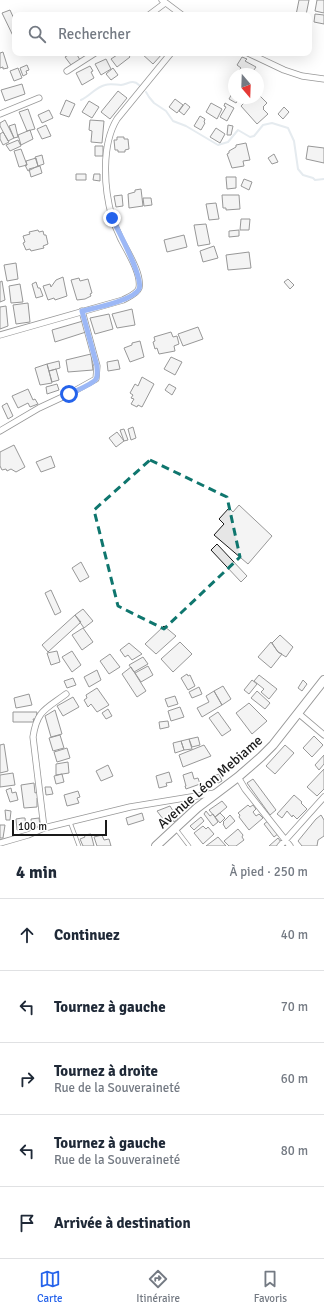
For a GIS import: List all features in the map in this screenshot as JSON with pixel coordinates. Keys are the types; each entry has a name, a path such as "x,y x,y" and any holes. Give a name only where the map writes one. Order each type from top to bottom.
{"street":[{"path":"152,12 163,1 178,12"},
{"path":"66,72 90,56"},
{"path":"0,335 123,300 138,290 140,282 136,270 112,218 108,194 106,159 111,128 116,119 168,56"},
{"path":"254,56 284,70 302,76 324,79"},
{"path":"0,114 39,98"},
{"path":"0,431 96,379 97,366 82,311"},
{"name":"Avenue Léon Mebiame","path":"156,846 216,793 238,777 273,745 324,680"},
{"path":"44,828 33,737 35,725 41,713 66,694"},
{"path":"298,713 324,734"},
{"path":"238,777 245,789 290,846"},
{"path":"0,843 28,835 44,828 142,805 216,793"},
{"path":"280,846 324,797"}],"lane":[{"path":"70,822 79,846"},
{"path":"175,828 189,846"}],"highlighted area":[{"path":"150,460 227,497 240,557 164,629 118,606 94,510"}],"building":[{"path":"299,0 309,0 307,12 297,12"},
{"path":"317,0 324,0 324,13 315,11"},
{"path":"10,10 12,14 12,34 2,13"},
{"path":"315,14 324,15 324,24 314,22"},
{"path":"3,52 8,68 3,69 3,67 0,68 0,53"},
{"path":"78,56 80,60 71,65 65,57"},
{"path":"116,56 130,57 117,67 111,59"},
{"path":"144,56 160,56 153,64"},
{"path":"242,57 247,59 245,61 256,67 241,68 237,65"},
{"path":"106,59 111,69 101,75 95,64"},
{"path":"27,65 29,70 26,71 27,74 23,76 20,68"},
{"path":"90,66 93,71 91,72 94,78 82,85 76,73"},
{"path":"18,68 22,78 14,81 10,71"},
{"path":"113,68 118,75 111,80 106,74"},
{"path":"22,84 25,94 5,101 1,90"},
{"path":"118,91 127,98 110,119 101,112"},
{"path":"175,99 183,105 177,113 169,107"},
{"path":"66,100 75,104 69,117 60,114"},
{"path":"264,100 267,103 263,109 268,114 257,124 241,106 243,104 264,104"},
{"path":"89,101 99,107 92,118 82,112"},
{"path":"185,103 190,107 184,115 179,111"},
{"path":"211,103 222,109 217,119 206,112"},
{"path":"225,103 234,108 227,121 220,117 226,107 224,106"},
{"path":"284,107 289,112 283,119 278,114"},
{"path":"28,109 35,129 27,131 19,112"},
{"path":"49,110 53,118 42,123 38,115"},
{"path":"200,116 205,119 205,123 201,130 194,126"},
{"path":"5,120 14,138 8,141 0,126 0,123"},
{"path":"90,120 104,121 102,143 91,142 92,131 89,130"},
{"path":"15,124 18,137 14,138 9,126"},
{"path":"46,125 51,136 42,139 37,129"},
{"path":"228,125 233,126 231,135 227,135"},
{"path":"216,128 225,134 220,143 210,137"},
{"path":"30,130 33,139 21,145 18,135"},
{"path":"3,132 9,142 3,145 0,139 0,134"},
{"path":"117,137 124,137 124,139 128,139 129,149 125,150 125,152 118,152 118,150 115,150 114,140 117,140"},
{"path":"18,140 21,146 10,151 6,145"},
{"path":"246,143 250,160 243,161 244,166 232,168 227,154 236,147 236,145"},
{"path":"95,146 103,146 103,156 95,156"},
{"path":"308,146 324,148 324,163 306,159"},
{"path":"21,149 27,165 19,167 14,151"},
{"path":"274,154 278,162 272,164 268,158"},
{"path":"42,155 44,164 38,166 35,157"},
{"path":"36,158 38,166 28,171 25,165 27,165 26,161"},
{"path":"40,166 42,173 31,177 29,169"},
{"path":"76,174 86,174 86,180 76,180"},
{"path":"94,174 100,174 100,181 93,180"},
{"path":"226,177 236,177 236,188 227,189"},
{"path":"244,179 252,182 249,190 241,186"},
{"path":"141,189 143,206 129,208 128,194 135,192 135,190"},
{"path":"122,195 123,206 116,207 114,196"},
{"path":"222,195 239,195 240,209 226,210 226,208 223,208"},
{"path":"143,198 151,198 152,205 144,206"},
{"path":"216,203 219,219 209,220 206,204"},
{"path":"241,219 250,219 249,230 240,230"},
{"path":"206,224 210,244 198,246 194,225"},
{"path":"38,230 39,232 43,231 44,235 46,235 48,244 43,246 44,248 31,251 30,249 26,250 23,243 25,242 23,236 30,234 29,232"},
{"path":"239,230 239,236 229,237 229,231"},
{"path":"184,235 187,247 167,252 164,240"},
{"path":"214,246 218,258 203,262 200,251"},
{"path":"249,252 251,268 228,270 226,255"},
{"path":"16,263 18,279 7,281 4,265"},
{"path":"63,277 67,296 55,300 54,298 48,300 43,286 50,284 51,287 56,280"},
{"path":"79,278 80,281 88,279 92,293 90,294 91,296 85,299 77,300 71,280"},
{"path":"288,279 294,285 290,289 284,282"},
{"path":"2,281 5,300 0,302 0,282"},
{"path":"36,282 43,296 36,298 32,284"},
{"path":"20,284 23,302 11,303 9,286"},
{"path":"28,303 30,322 16,324 13,305"},
{"path":"6,306 8,326 0,329 0,307"},
{"path":"132,309 135,325 117,328 112,314"},
{"path":"109,314 113,329 95,334 90,318"},
{"path":"83,321 86,332 55,342 52,330"},
{"path":"198,327 203,339 183,346 178,334"},
{"path":"171,332 173,337 177,336 179,344 174,346 175,351 159,354 157,348 155,349 153,342 155,341 154,337"},
{"path":"140,341 144,357 130,362 124,348 132,345 132,343"},
{"path":"91,354 93,370 68,372 66,360"},
{"path":"171,357 182,362 175,375 164,369"},
{"path":"118,360 120,369 108,371 107,362"},
{"path":"59,361 60,368 49,371 47,364"},
{"path":"47,364 52,383 40,385 35,368"},
{"path":"56,369 59,380 52,382 49,371"},
{"path":"142,377 154,384 142,407 138,405 137,407 131,404 134,399 131,398 133,395 130,393 135,384 138,386"},
{"path":"57,384 59,390 47,394 46,387"},
{"path":"169,384 176,388 172,395 165,390"},
{"path":"28,389 33,400 35,399 38,404 30,407 28,403 18,408 12,396"},
{"path":"7,403 13,416 8,419 2,406"},
{"path":"133,427 136,438 131,440 128,429"},
{"path":"124,429 128,440 124,441 120,430"},
{"path":"117,432 124,441 116,447 109,438"},
{"path":"14,445 25,467 16,472 11,469 7,471 6,469 2,470 0,466 0,452"},
{"path":"51,456 55,467 41,472 36,462"},
{"path":"239,505 272,536 248,564 214,535 224,524 219,519 229,508 233,512"},
{"path":"217,544 247,576 241,582 211,550"},
{"path":"81,562 89,577 80,582 72,568"},
{"path":"51,590 61,612 55,615 45,593"},
{"path":"83,609 93,621 84,628 75,615"},
{"path":"75,615 81,622 48,652 42,645"},
{"path":"164,626 176,636 156,654 145,644"},
{"path":"83,628 93,642 82,650 72,635"},
{"path":"280,635 293,647 286,657 278,652 272,643"},
{"path":"180,642 192,654 173,672 161,659"},
{"path":"271,642 278,652 282,654 271,668 258,657"},
{"path":"129,643 142,654 132,660 128,655 125,657 120,650"},
{"path":"57,651 60,662 51,665 47,653"},
{"path":"72,651 81,665 72,672 62,657"},
{"path":"110,654 120,667 109,674 100,661"},
{"path":"143,657 148,664 134,672 129,665"},
{"path":"148,666 153,675 141,682 135,673"},
{"path":"131,667 146,691 137,697 122,674"},
{"path":"97,670 101,680 89,687 84,677"},
{"path":"187,674 188,676 190,675 195,686 188,690 181,678"},
{"path":"259,675 277,689 269,699 261,692 264,689 254,681"},
{"path":"73,678 76,685 67,688 64,681"},
{"path":"252,680 257,684 249,694 244,690"},
{"path":"303,680 307,684 302,691 298,688"},
{"path":"223,686 231,699 222,705 214,691"},
{"path":"199,687 202,694 192,698 189,692"},
{"path":"97,688 109,705 97,712 91,704 88,707 84,700 87,698 86,695"},
{"path":"214,691 222,705 202,717 197,708 209,702 206,696"},
{"path":"257,691 270,703 265,709 251,698"},
{"path":"29,694 32,705 16,708 14,698"},
{"path":"175,696 178,704 168,707 165,699"},
{"path":"73,697 79,707 63,716 57,706"},
{"path":"249,703 267,721 252,734 236,713"},
{"path":"180,707 184,717 171,721 168,711"},
{"path":"108,709 112,716 106,719 102,713"},
{"path":"55,710 62,734 51,737 45,716"},
{"path":"13,712 37,712 36,719 33,719 34,722 13,722"},
{"path":"218,712 231,730 222,736 209,718"},
{"path":"168,721 169,727 160,729 159,722"},
{"path":"60,735 64,748 53,751 49,738"},
{"path":"314,736 323,745 312,757 303,748"},
{"path":"198,737 200,745 192,747 189,739"},
{"path":"189,739 192,749 184,750 181,741"},
{"path":"181,741 184,750 175,753 173,743"},
{"path":"4,744 8,771 0,773 0,745"},
{"path":"204,745 211,756 183,767 179,755"},
{"path":"285,745 294,753 275,774 266,766"},
{"path":"67,748 70,758 57,762 54,752"},
{"path":"324,755 324,764 319,770 315,765"},
{"path":"68,762 69,773 56,775 56,764"},
{"path":"108,765 113,776 101,781 96,771"},
{"path":"324,769 324,789 317,796 307,787"},
{"path":"169,772 172,782 166,783 167,786 159,788 156,776"},
{"path":"192,772 194,779 198,778 200,784 186,789 183,775"},
{"path":"13,773 15,785 0,787 0,775"},
{"path":"62,774 64,782 56,784 54,776"},
{"path":"219,774 222,781 218,783 214,776"},
{"path":"253,779 276,810 270,815 247,783"},
{"path":"34,783 35,793 38,792 39,798 37,798 37,807 24,808 21,785"},
{"path":"45,787 51,787 53,794 46,795"},
{"path":"11,788 12,793 16,792 18,800 10,802 6,790"},
{"path":"78,791 80,797 77,798 79,803 67,806 64,795"},
{"path":"294,795 307,809 297,819 293,815 292,817 287,811 282,818 277,814"},
{"path":"222,801 227,807 215,817 209,810"},
{"path":"248,805 250,807 253,805 256,809 253,812 256,816 259,814 263,818 249,830 239,817 240,815 238,813"},
{"path":"170,806 178,819 174,822 172,819 166,823 157,811"},
{"path":"5,810 11,811 10,820 6,820"},
{"path":"206,811 210,816 213,814 218,822 213,826 204,814"},
{"path":"142,813 144,820 128,825 126,818"},
{"path":"220,813 225,818 220,823 215,817"},
{"path":"230,815 235,821 226,829 223,822"},
{"path":"321,815 324,820 324,836 318,840 317,846 302,846 298,841"},
{"path":"201,817 204,821 194,830 190,826"},
{"path":"25,818 26,828 17,830 16,819"},
{"path":"39,818 40,826 32,827 31,819"},
{"path":"269,820 279,833 274,837 264,824"},
{"path":"0,825 5,825 3,838 0,838"},
{"path":"203,826 206,829 208,827 214,834 203,844 194,833"},
{"path":"238,829 243,835 242,837 244,840 236,846 229,846 224,841"},
{"path":"91,834 94,846 83,846 80,839 85,837 84,835"},
{"path":"102,835 104,840 109,839 111,846 97,846 94,837"},
{"path":"218,837 226,846 206,846"},
{"path":"278,838 281,842 278,846 269,846"}],"waterway":[{"path":"81,100 107,84 121,85 135,82 139,85"},
{"path":"146,92 154,103 166,111 173,121 186,126 218,145 228,142 238,130 250,137 254,136 263,125 272,123 288,128 294,141 298,169 303,175 315,180 324,179"}],"route":[{"path":"69,394 93,382 98,374 82,311 123,300 138,290 140,282 130,256 112,218"}]}
